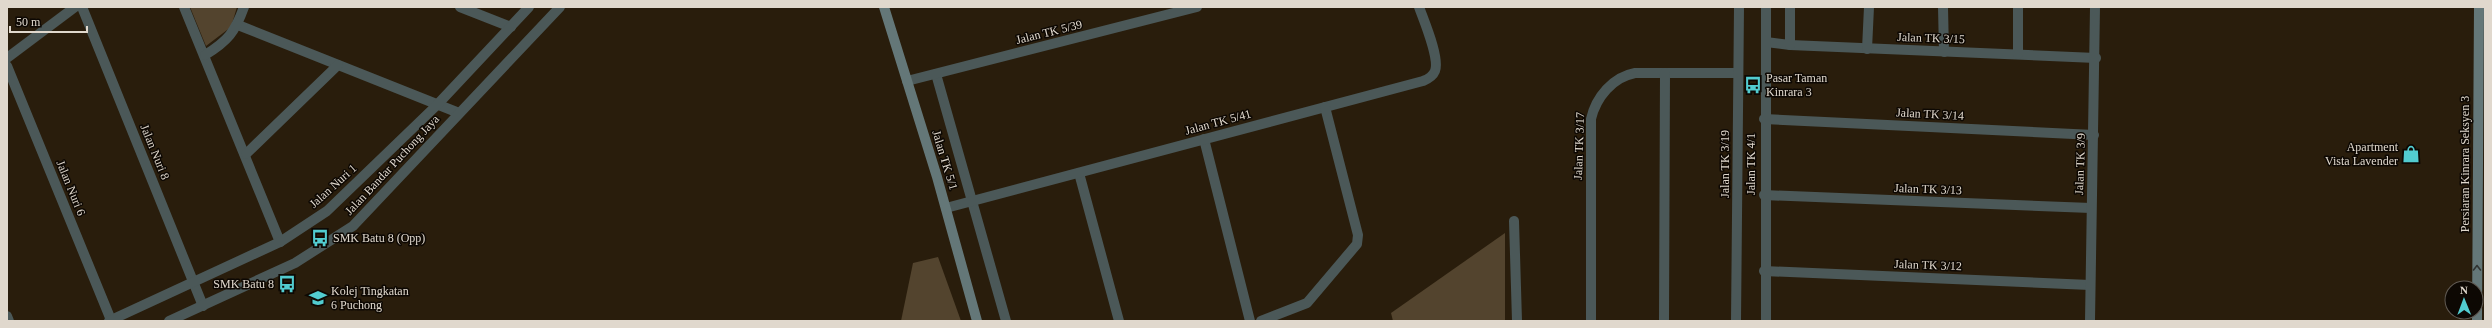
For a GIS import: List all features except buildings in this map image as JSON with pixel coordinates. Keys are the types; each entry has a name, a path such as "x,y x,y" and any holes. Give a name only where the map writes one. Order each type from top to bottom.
{"street":[{"path":"7,58 75,7"},
{"name":"Jalan Nuri 8","path":"82,7 203,306"},
{"path":"184,7 246,154 280,242"},
{"path":"205,55 224,43 238,25 244,7"},
{"path":"460,7 511,27"},
{"name":"Jalan Nuri 1","path":"110,320 280,242 327,211 437,104 529,7"},
{"name":"Jalan Bandar Puchong Jaya","path":"169,321 295,263 353,226 560,7"},
{"name":"Jalan TK 5/1","path":"884,7 946,208 977,321"},
{"name":"Jalan TK 5/39","path":"907,82 1198,7"},
{"name":"Jalan TK 3/19","path":"1736,321 1739,7"},
{"name":"Jalan TK 4/1","path":"1766,7 1764,119 1764,271 1766,321"},
{"path":"1790,7 1790,45"},
{"path":"1867,49 1869,7"},
{"path":"1943,7 1944,52"},
{"path":"2018,7 2018,54"},
{"name":"Jalan TK 3/9","path":"2090,321 2096,7"},
{"name":"Persiaran Kinrara Seksyen 3","path":"2476,321 2479,7"},
{"name":"Jalan TK 5/41","path":"946,208 1423,81 1433,75 1436,70 1435,56 1420,10"},
{"path":"238,25 459,113"},
{"name":"Jalan TK 3/15","path":"1766,42 1790,45 1867,49 2096,58"},
{"path":"246,154 338,65"},
{"name":"Jalan Nuri 6","path":"7,66 110,320"},
{"path":"1664,321 1665,72"},
{"name":"Jalan TK 3/17","path":"1591,321 1591,119 1594,107 1616,81 1625,75 1665,72 1738,73"},
{"path":"936,74 1006,321"},
{"path":"1261,321 1307,303 1358,244 1358,235 1326,107"},
{"name":"Jalan TK 3/14","path":"1764,119 2094,135"},
{"path":"1204,139 1250,321"},
{"path":"1079,173 1119,321"},
{"name":"Jalan TK 3/13","path":"1764,195 2091,208"},
{"path":"1514,221 1517,321"},
{"name":"Jalan TK 3/12","path":"1764,271 2090,285"},
{"path":"7,316 9,321"}],"shaded area":[{"path":"190,7 237,7 231,27 206,46"},
{"path":"1505,233 1505,321 1393,321 1391,313"},
{"path":"938,257 961,321 901,321 913,263"}],"place":[{"name":"Pasar Taman Kinrara 3","path":"1753,85"},
{"name":"Apartment Vista Lavender","path":"2411,154"},
{"name":"SMK Batu 8 (Opp)","path":"320,238"},
{"name":"SMK Batu 8","path":"287,284"},
{"name":"Kolej Tingkatan 6 Puchong","path":"318,298"}]}
